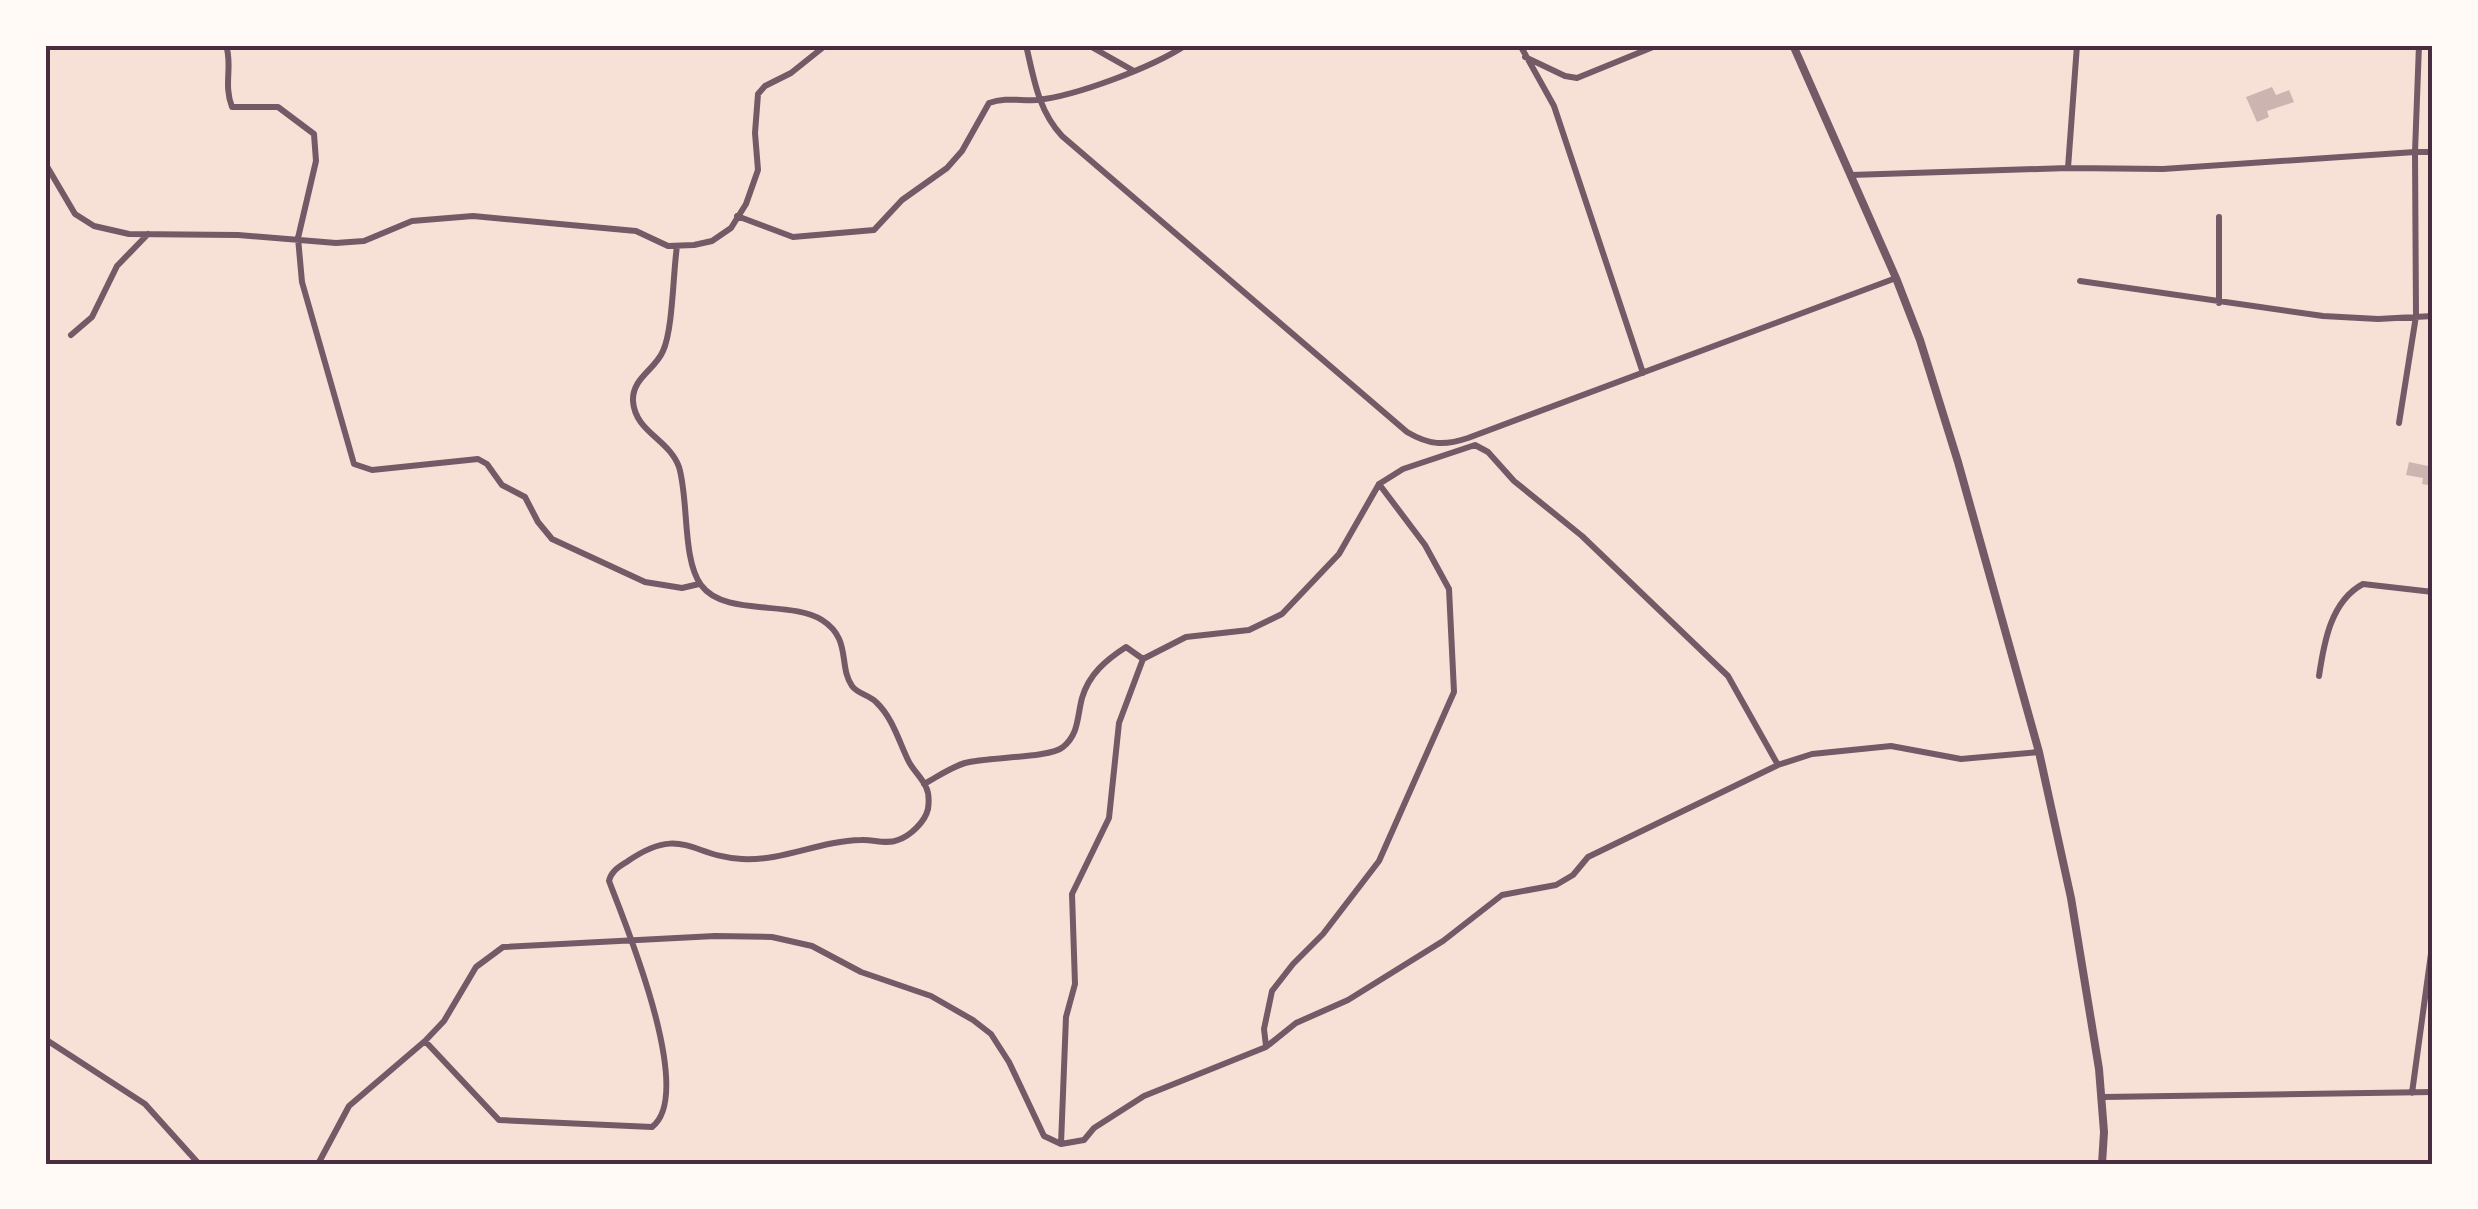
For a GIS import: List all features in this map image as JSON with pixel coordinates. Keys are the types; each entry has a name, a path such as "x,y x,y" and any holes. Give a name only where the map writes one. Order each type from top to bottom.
{"street":[{"path":"226,45 226,92 232,107 278,107 314,134 316,160 298,238 302,282 354,464 372,470 478,459 487,464 502,485 525,497 552,539 645,582 682,588 699,584"},
{"path":"45,163 75,214 118,232 298,238 320,243 364,241 412,221 473,216 636,231 668,246 712,241 731,228 746,204 758,170 754,133 758,94 826,45"},
{"path":"1026,45 1039,100 1047,120 1062,136 1407,432 1424,442 1475,445 1488,452 1514,481 1582,536 1728,676 1778,765"},
{"path":"1088,45 1134,70"},
{"path":"737,216 793,237 874,230 902,200 947,168 969,141 990,103 1039,100 1167,58 1186,45"},
{"path":"1520,45 1554,106 1643,372"},
{"path":"1525,57 1564,76 1577,78 1658,45"},
{"path":"1792,45 1896,278 1948,428 2039,752 2071,898 2103,1097 2102,1164"},
{"path":"2068,168 2078,45"},
{"path":"2400,423 2416,316 2418,45"},
{"path":"1852,175 2163,169 2433,152"},
{"path":"2219,217 2219,303"},
{"path":"71,335 92,317 116,266 148,234"},
{"path":"425,1041 499,1120 652,1127 659,1121 665,1102 667,1060 634,942 608,876 646,849 688,843 740,859 798,853 844,840 890,843 902,839 925,817 929,804 924,784 910,765 889,717 848,680 843,648 834,630 819,618 714,598 699,584 678,466 666,444 639,423 633,399 635,386 658,360 666,342 677,246"},
{"path":"1455,442 1896,278"},
{"path":"2080,281 2324,316 2433,316"},
{"path":"1061,1144 1066,1017 1074,984 1072,894 1108,818 1119,723 1143,659 1186,637 1250,630 1282,614 1340,554 1358,527 1369,497 1380,484 1403,469 1475,445"},
{"path":"1266,1047 1264,1029 1272,991 1378,861 1454,692 1449,588 1425,545 1380,484"},
{"path":"2319,676 2332,621 2356,588 2363,584 2433,592"},
{"path":"924,784 962,764 1004,756 1052,754 1063,748 1078,728 1082,698 1104,661 1126,646 1143,659"},
{"path":"318,1164 349,1106 425,1041 444,1020 476,967 503,947 715,936 772,936 812,946 895,986 932,996 991,1034 1009,1062 1044,1136 1061,1144 1084,1140 1094,1128 1144,1096 1266,1047 1296,1023 1348,1000 1443,941 1502,895 1556,885 1573,875 1588,857 1778,765 1812,754 1891,746 1961,759 2039,752"},
{"path":"2412,1092 2433,938"},
{"path":"45,1040 144,1104 198,1164"},
{"path":"2103,1097 2433,1092"}],"building":[{"path":"2272,87 2276,95 2289,90 2294,102 2267,111 2269,117 2257,122 2246,97"},
{"path":"2409,462 2433,467 2433,486 2422,484 2423,478 2406,475"}]}
